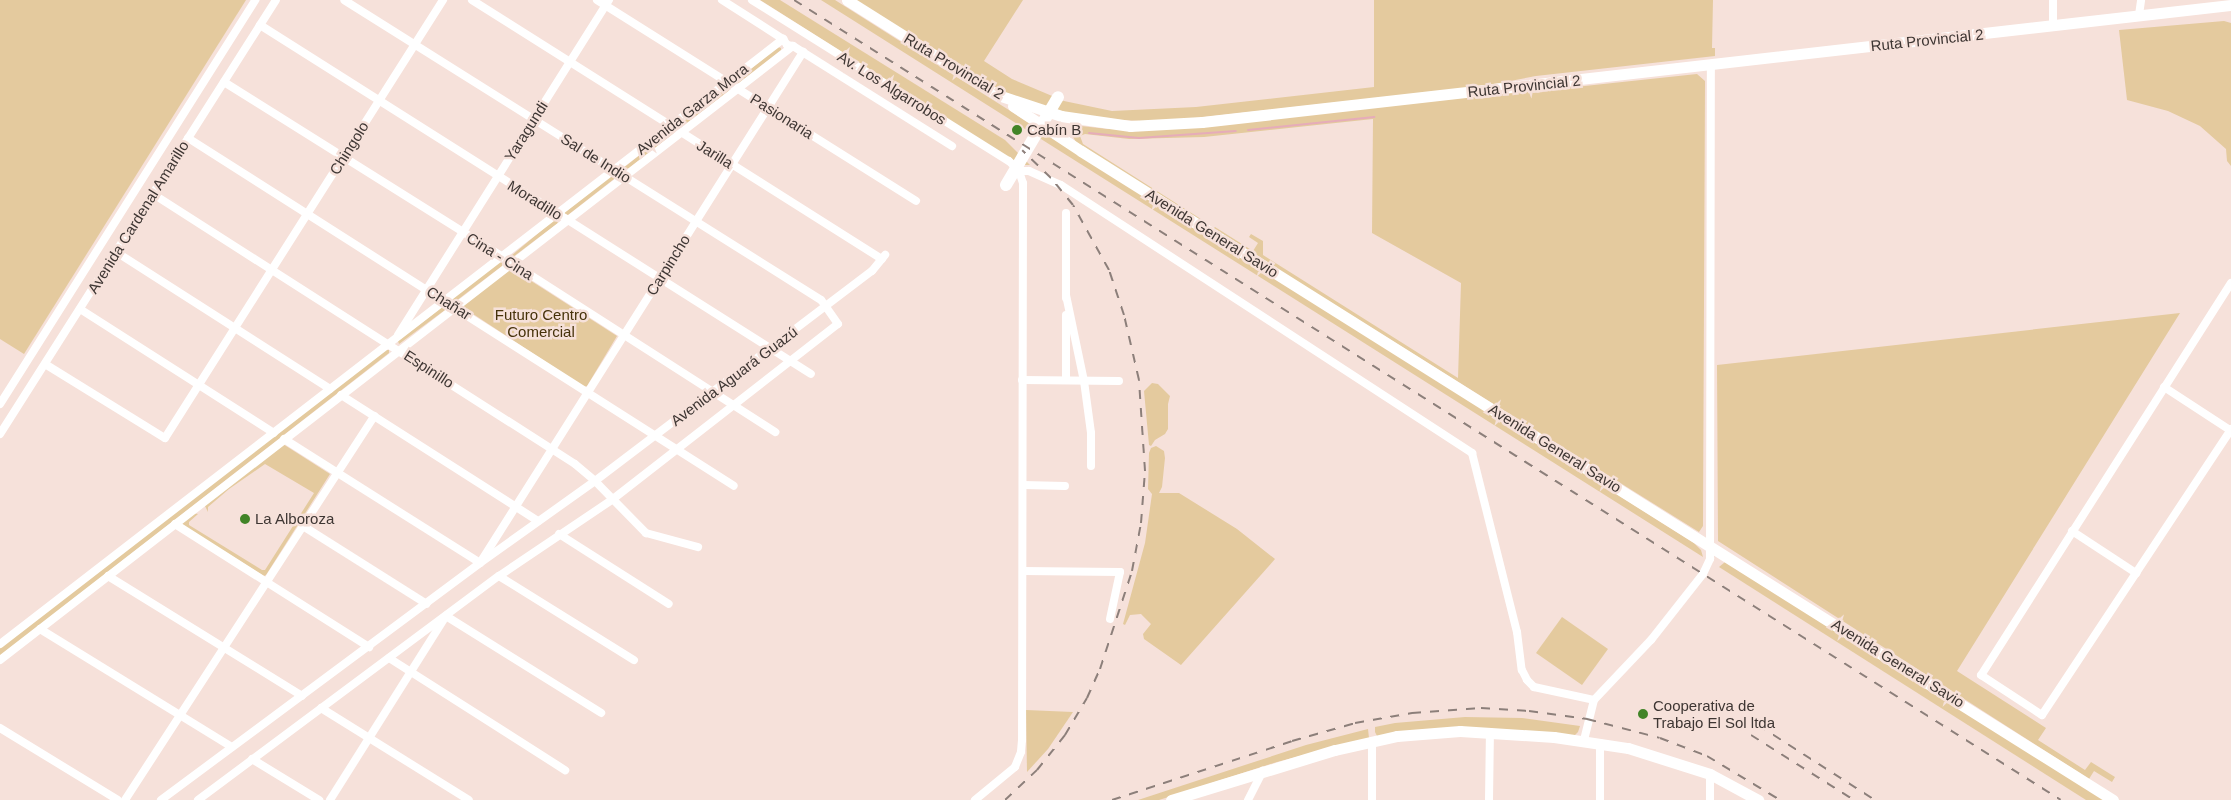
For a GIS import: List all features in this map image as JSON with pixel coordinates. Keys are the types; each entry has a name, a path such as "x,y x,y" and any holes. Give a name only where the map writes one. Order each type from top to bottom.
{"main road":[{"name":"Ruta Provincial 2","path":"847,0 998,95 1042,111 1079,120 1123,126 1179,124 2231,5"},
{"name":"Avenida General Savio","path":"998,95 1072,145 2113,800"},
{"path":"1006,185 1058,97"},
{"path":"1072,145 1068,139 1067,131 1070,124 1079,120"},
{"path":"1171,800 1264,771 1372,742 1428,733 1490,732 1584,740 1648,753 1710,774 1758,800"}],"street":[{"name":"Avenida Cardenal Amarillo","path":"0,404 255,0"},
{"name":"Avenida Cardenal Amarillo","path":"0,434 276,0"},
{"name":"Sal de Indio","path":"344,0 821,300 838,324"},
{"name":"Chingolo","path":"45,364 165,438 443,0"},
{"name":"Jarilla","path":"472,0 671,126 884,257"},
{"name":"Pasionaria","path":"597,0 607,3 727,82 916,201"},
{"name":"Av. Los Algarrobos","path":"722,0 788,44 952,146"},
{"name":"Av. Los Algarrobos","path":"752,0 1003,157 1019,171"},
{"path":"2053,0 2054,26"},
{"path":"2140,0 2140,15"},
{"name":"Yaragundi","path":"395,339 607,3"},
{"name":"Moradillo","path":"260,25 811,374"},
{"name":"Avenida Garza Mora","path":"0,644 783,39"},
{"name":"Avenida Garza Mora","path":"0,660 793,46"},
{"name":"Carpincho","path":"480,563 803,52"},
{"path":"1584,740 1594,700 1651,640 1708,564 1710,545 1712,65"},
{"name":"Cina - Cina","path":"224,82 502,256 775,432"},
{"name":"Chañar","path":"188,138 734,486"},
{"path":"975,800 1010,773 1021,752 1023,183 1019,171 1029,170 1061,185 1472,453 1517,632 1522,670 1527,680 1534,687 1594,700"},
{"name":"Espinillo","path":"153,194 271,271 552,448 595,481 646,533 698,547"},
{"path":"1066,213 1066,380"},
{"path":"116,252 330,389"},
{"name":"Avenida Aguará Guazú","path":"161,800 480,563 595,481 872,271 884,257"},
{"path":"2164,387 2231,429 2042,715 1981,675 2072,531 2164,387 2231,283"},
{"path":"1066,295 1084,381 1091,433 1091,466"},
{"path":"80,309 274,433"},
{"name":"Avenida Aguará Guazú","path":"198,800 500,576 613,499 838,324"},
{"path":"1022,380 1119,381"},
{"path":"341,395 538,521"},
{"path":"125,800 374,416"},
{"path":"284,439 480,563"},
{"path":"1022,486 1065,486"},
{"path":"175,524 369,647"},
{"path":"303,526 427,604"},
{"path":"2072,531 2136,573"},
{"path":"559,534 669,604"},
{"path":"1023,571 1120,572 1110,619"},
{"path":"108,576 302,696"},
{"path":"500,576 634,660"},
{"path":"330,800 446,616 600,712"},
{"path":"40,629 232,747"},
{"path":"389,658 565,770"},
{"path":"321,708 469,800"},
{"path":"0,728 118,800"},
{"path":"1489,800 1490,732"},
{"path":"1372,742 1372,800"},
{"path":"1600,743 1600,800"},
{"path":"252,759 319,800"},
{"path":"1248,800 1264,771"},
{"path":"1710,774 1710,800"}],"green space":[{"path":"0,0 246,0 24,354 0,339"},
{"path":"760,0 780,0 1005,140 1030,165 1017,163"},
{"path":"821,0 835,0 1694,543 1701,550 1703,557"},
{"path":"852,0 1023,0 984,61 1012,79 1064,101 1112,111 1196,107 1374,87 1374,0 1713,0 1712,48 1715,48 1715,56 1536,76 1484,86 1159,122 1084,118 1005,94"},
{"path":"2224,21 2231,23 2231,166 2227,161 2226,149 2200,126 2168,111 2127,100 2119,30"},
{"path":"778,47 781,50 739,83 736,81"},
{"path":"1697,74 1705,81 1703,526 1699,532 1213,229 1215,227 1253,251 1258,243 1249,237 1251,234 1263,241 1263,255 1458,378 1461,283 1372,233 1373,119 1204,137 1129,139 1085,134 1080,136 1083,144 1204,221 1203,223 1076,142 1073,137 1073,130 1081,126 1108,129 1538,91"},
{"path":"727,87 729,91 684,125 681,125 681,123"},
{"path":"671,130 673,134 625,171 622,169"},
{"path":"611,176 614,176 614,179 568,215 565,214 565,212"},
{"path":"555,219 558,223 513,257 511,256"},
{"path":"499,262 502,263 502,266 456,301 453,301 453,298"},
{"name":"Futuro Centro Comercial","path":"511,268 617,336 587,386 584,387 464,308 464,305"},
{"path":"442,307 445,310 399,344 398,341"},
{"path":"2180,313 1957,671 2046,728 2038,740 2085,770 2091,762 2115,777 2112,782 2094,771 2089,779 1718,541 1717,365"},
{"path":"386,350 389,350 389,353 0,656 0,647"},
{"path":"1152,383 1158,384 1170,396 1168,404 1168,429 1151,446 1149,445 1144,391"},
{"path":"283,444 330,474 264,576 179,523 193,513 198,514 189,522 189,525 262,570 265,570 314,493 265,464 229,489 208,507 208,512 204,504"},
{"path":"1156,446 1164,451 1165,458 1162,487 1159,493 1179,493 1237,529 1275,559 1181,665 1144,639 1143,634 1151,624 1141,614 1130,615 1125,625 1123,624 1145,543 1152,494 1148,489 1149,453 1151,448"},
{"path":"1725,562 2104,800 2086,800 1719,567"},
{"path":"1562,617 1608,649 1582,685 1536,653"},
{"path":"1026,710 1073,712 1048,749 1027,772"},
{"path":"1465,717 1522,718 1580,726 1575,735 1377,736 1375,732 1375,727 1395,723"},
{"path":"1368,729 1369,738 1277,762 1159,800 1138,800 1306,745"}],"waterway":[{"path":"1248,130 1374,117"},
{"path":"1089,133 1139,138 1236,131"}],"railway":[{"path":"794,0 2061,800"},
{"path":"1005,800 1037,770 1065,735 1087,698 1100,669 1132,571 1141,523 1145,471 1139,380 1124,315 1109,270 1073,205 1051,178 1022,150"},
{"path":"1112,800 1292,741 1355,723 1412,713 1481,708 1529,711 1587,719 1660,738 1707,756 1780,800"},
{"path":"1758,725 1875,800"},
{"path":"1751,735 1854,800"}],"place":[{"name":"Cabín B","path":"1017,130"},
{"name":"La Alboroza","path":"245,519"},
{"name":"Cooperativa de Trabajo El Sol ltda","path":"1643,714"}]}
